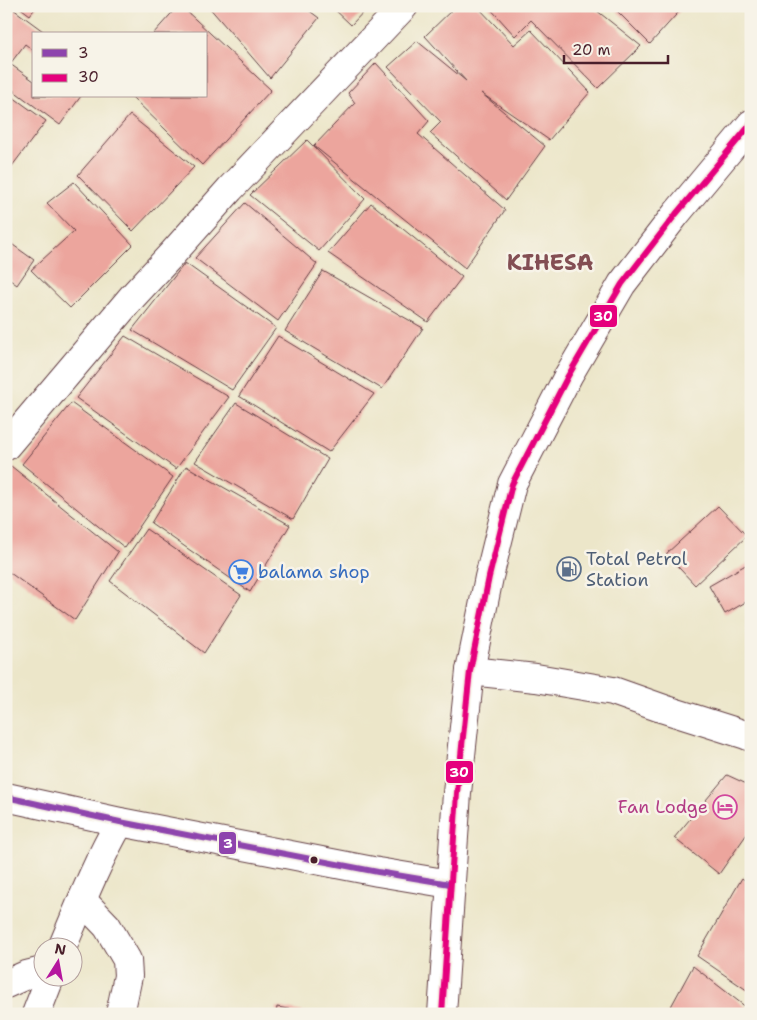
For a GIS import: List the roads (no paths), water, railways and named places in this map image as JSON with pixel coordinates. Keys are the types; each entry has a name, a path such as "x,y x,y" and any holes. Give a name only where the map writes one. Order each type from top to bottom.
{"main road":[{"path":"6,446 134,296 230,189 404,6"},
{"path":"442,1014 457,793 470,671 488,577 512,484 568,376 622,284 676,214 751,124"},
{"path":"470,671 536,678 613,691 751,737"},
{"path":"6,797 120,822 450,884"},
{"path":"66,938 82,900 120,822"},
{"path":"82,900 106,926 127,960 128,976 120,1014"},
{"path":"6,984 32,974"},
{"path":"36,1014 46,988"}],"place":[{"name":"Total Petrol Station","path":"569,569"},
{"name":"balama shop","path":"241,572"},
{"name":"Fan Lodge","path":"725,807"}],"district":[{"name":"KIHESA","path":"550,262"}]}
